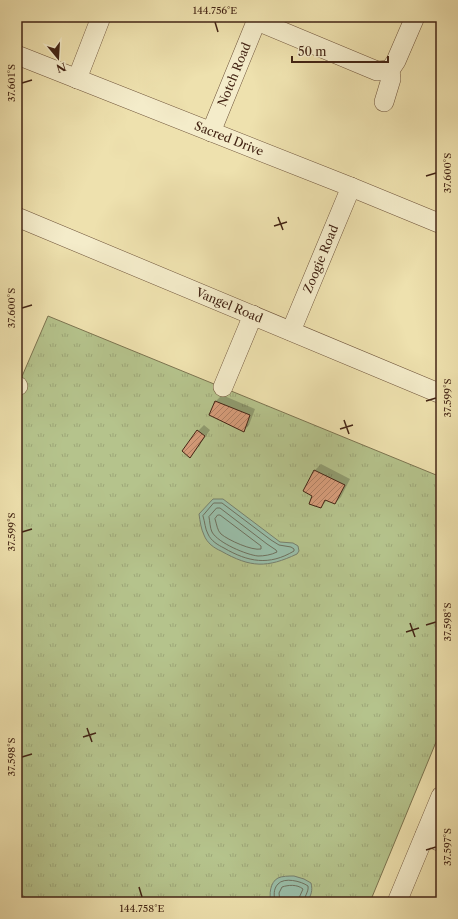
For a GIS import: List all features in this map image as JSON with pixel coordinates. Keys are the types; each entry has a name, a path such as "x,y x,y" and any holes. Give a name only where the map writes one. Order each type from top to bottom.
{"street":[{"path":"77,79 101,17"},
{"path":"384,102 391,79 390,70 396,61 415,17"},
{"path":"257,19 377,71 390,70"},
{"name":"Notch Road","path":"211,132 257,19"},
{"name":"Sacred Drive","path":"17,55 441,224"},
{"name":"Zoogie Road","path":"291,331 350,187"},
{"name":"Vangel Road","path":"17,217 441,394"},
{"path":"223,388 253,315"},
{"path":"397,902 433,838 441,796"}],"path":[{"path":"17,899 20,902"}],"green space":[{"path":"48,316 441,477 441,730 370,902 30,902 17,890 17,388"}],"water":[{"path":"213,499 223,499 280,542 293,543 298,546 299,551 297,554 277,562 259,564 241,561 216,548 205,538 201,528 199,514"},
{"path":"294,876 311,883 311,893 307,902 271,902 270,896 273,882 281,877"}],"building":[{"path":"215,401 250,415 244,432 209,415"},
{"path":"197,430 205,436 190,458 182,451"},
{"path":"314,470 345,485 335,504 325,500 321,508 309,504 312,496 303,491"}]}
